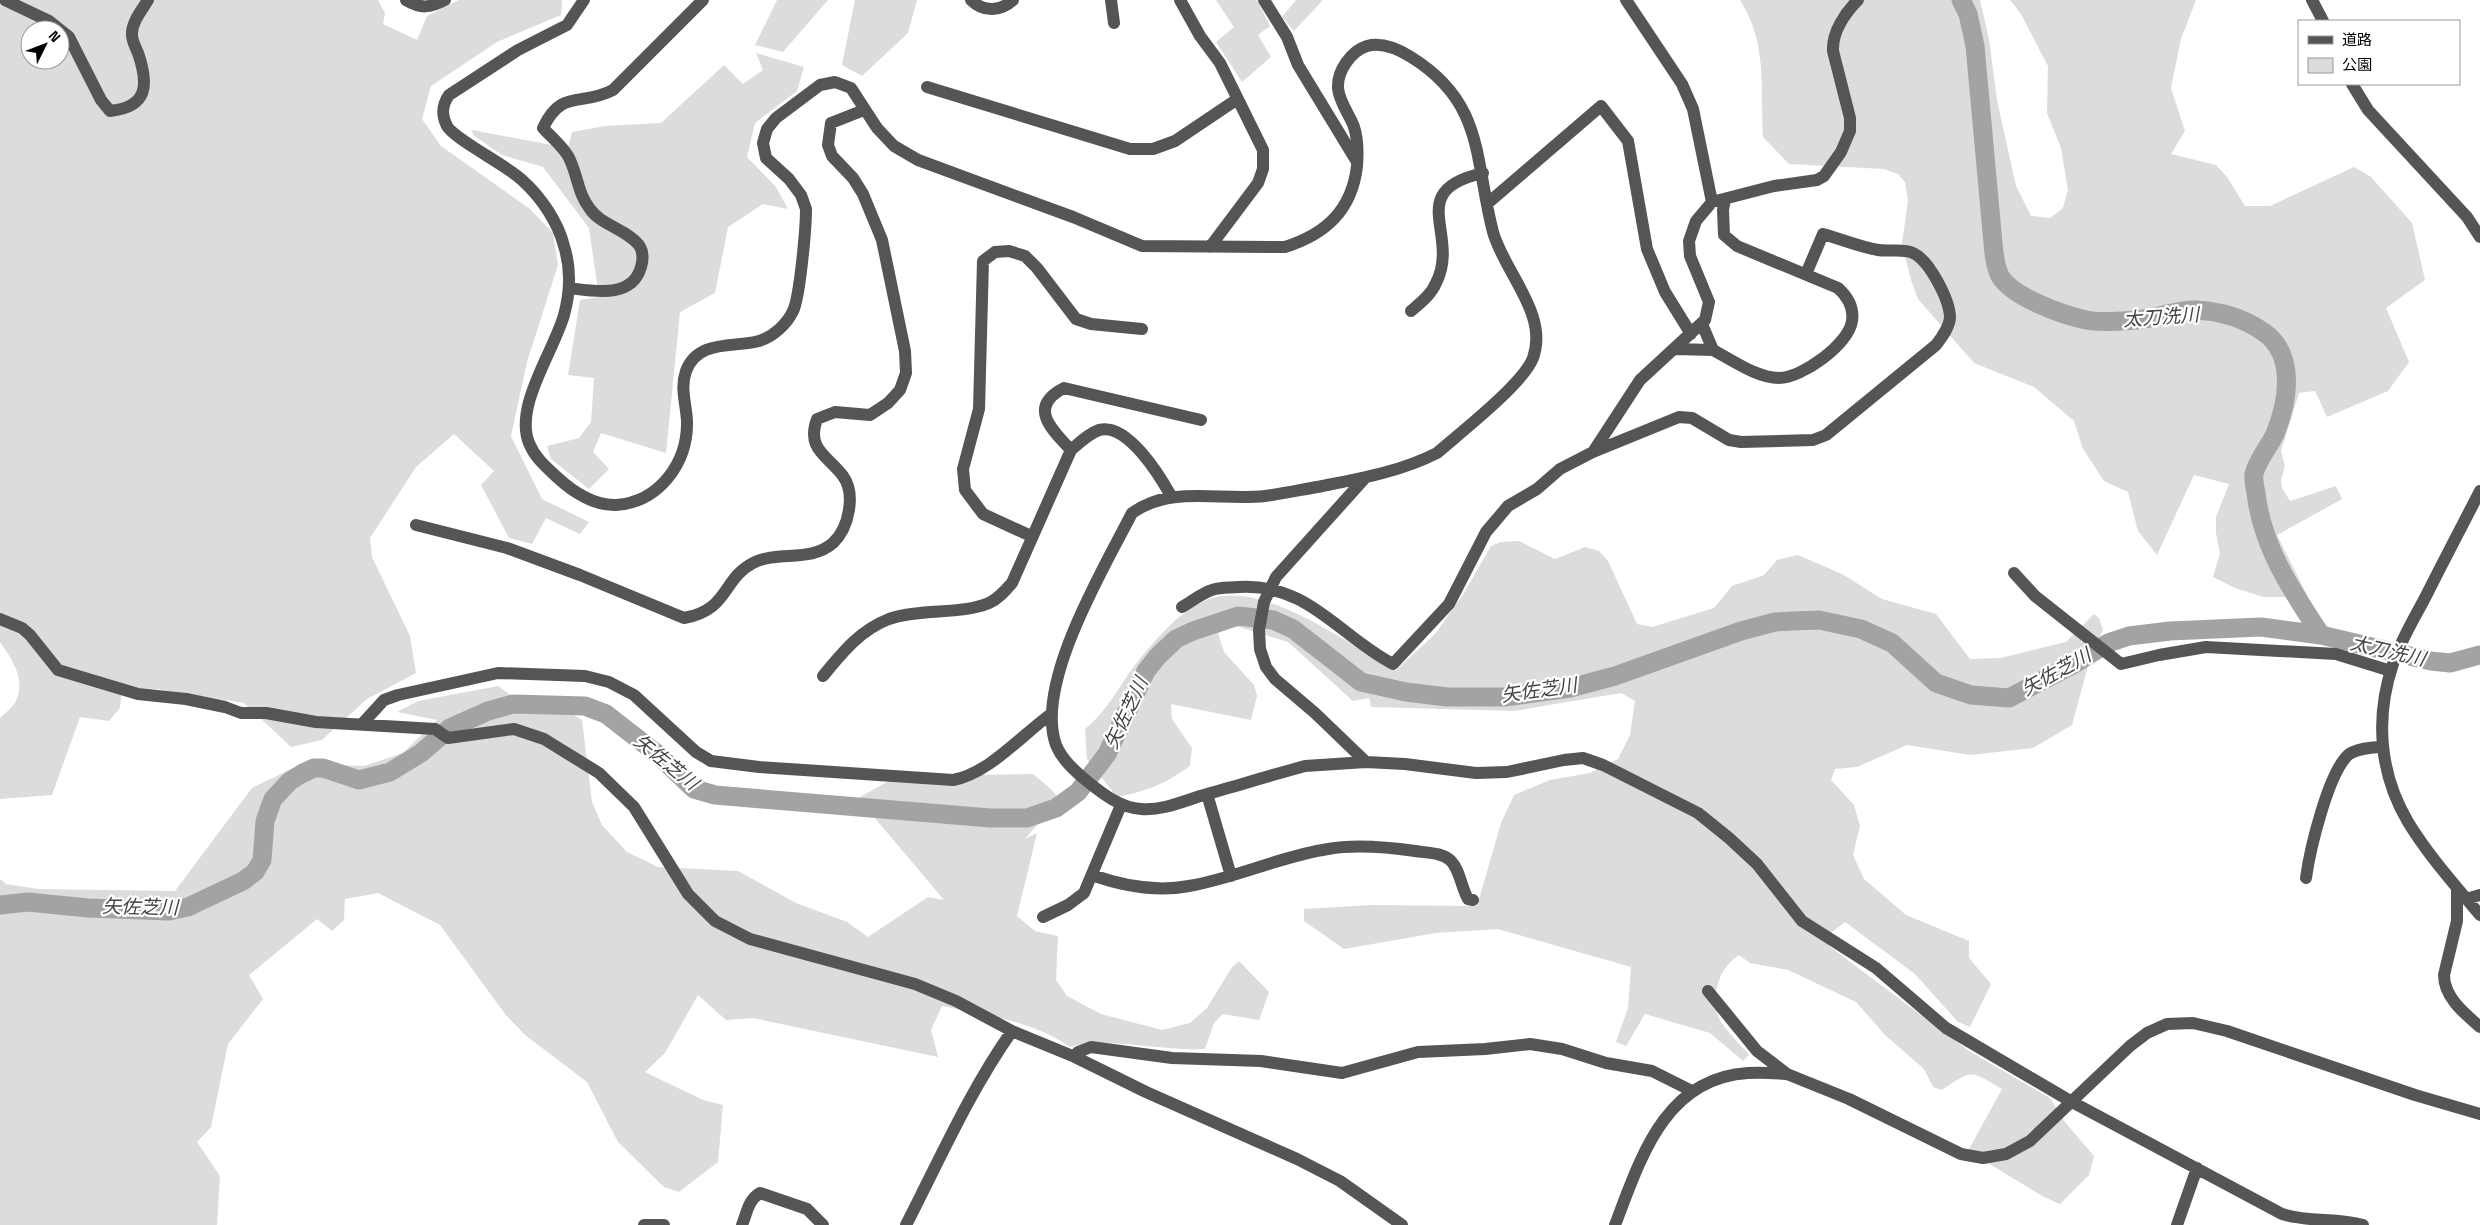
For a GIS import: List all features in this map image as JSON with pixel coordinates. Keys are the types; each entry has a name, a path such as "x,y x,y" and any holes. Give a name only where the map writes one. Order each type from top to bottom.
{"street":[{"path":"5,0 49,21 69,37 78,50 101,100 110,112 126,110 140,100 146,82 132,36 133,26 148,0"},
{"path":"406,0 420,7 433,6 445,0"},
{"path":"584,0 567,25 518,50 449,95 444,103 443,112 448,128 522,179 543,204 555,223 564,245 569,288 564,316 547,354 529,406 525,422 528,442 538,460 564,484 587,499 615,505 634,501 652,493 678,466 685,446 687,420 683,379 689,364 701,352 714,346 760,341 777,332 795,308 806,209 800,195 789,179 766,158 763,143 767,129 776,118 820,85 835,82 851,88 860,100 864,110 894,146 918,160 1073,217 1142,246 1210,248 1285,247 1304,241 1333,220 1347,201 1355,185 1358,146 1354,128 1338,88 1342,68 1356,51 1367,46 1384,45 1403,52 1423,65 1440,79 1461,104 1477,142 1493,232 1502,256 1530,308 1536,330 1534,357 1524,375 1437,453 1401,468 1365,478 1265,496 1171,496 1146,503 1132,513 1075,624 1055,690 1051,714 1052,729 1057,747 1072,768 1096,789 1121,804 1141,809 1166,806 1304,766 1366,762 1405,764 1476,773 1507,772 1582,758 1603,765 1698,813 1757,864 1802,921 1876,968 1946,1028 2072,1102 2282,1214 2300,1220 2354,1222 2363,1225"},
{"path":"569,288 604,292 622,289 630,285 640,270 643,260 640,246 622,231 591,211 579,191 570,158 543,128 549,115 558,105 569,100 600,97 614,90 703,0"},
{"path":"971,0 991,10 1005,7 1013,0"},
{"path":"1111,0 1114,23"},
{"path":"1180,0 1200,36 1220,63 1236,93 1236,100 1263,150 1263,169 1258,183 1210,248"},
{"path":"1264,0 1287,37 1298,65 1357,162"},
{"path":"1626,0 1682,84 1693,109 1712,202"},
{"path":"1594,452 1640,380 1705,320 1710,302 1690,256 1689,241 1696,221 1712,202 1774,186 1817,180 1824,176 1836,160 1850,131 1850,118 1832,51 1832,41 1850,8 1858,0"},
{"path":"2312,0 2322,20"},
{"path":"2353,85 2368,110 2467,217 2480,237"},
{"path":"927,87 1130,149 1153,148 1175,141 1236,100"},
{"path":"1488,203 1601,106 1628,141 1647,249 1665,292 1691,334"},
{"path":"416,525 507,548 580,575 684,618 699,616 713,608 740,574 760,560 815,553 833,543 844,530 849,512 848,492 844,477 816,445 812,432 817,419 835,412 870,415 888,404 900,390 906,373 906,351 882,240 863,194 853,178 832,156 828,145 831,123 864,110"},
{"path":"1410,311 1429,294 1441,271 1440,198 1447,187 1455,180 1482,173"},
{"path":"1674,349 1713,350 1759,374 1779,378 1795,375 1818,362 1847,333 1852,323 1852,310 1846,295 1838,288 1737,246 1724,235 1723,210 1725,199"},
{"path":"1182,607 1212,590 1251,586 1269,588 1304,600 1372,653 1393,664 1448,604 1486,532 1508,506 1537,489 1560,469 1594,452 1679,417 1692,418 1729,440 1741,442 1813,440 1826,435 1936,345 1944,334 1950,319 1948,304 1928,265 1921,257 1910,251 1879,250 1822,234 1806,274"},
{"path":"1031,536 983,514 965,490 963,469 979,409 983,261 995,252 1009,251 1025,256 1037,268 1076,319 1091,324 1142,329"},
{"path":"1702,324 1713,350"},
{"path":"1070,450 1047,424 1046,406 1054,394 1064,388 1201,420"},
{"path":"823,676 847,646 860,635 888,619 917,612 976,607 990,603 1004,593 1012,583 1070,450 1088,435 1101,429 1115,432 1139,448 1159,475 1171,496"},
{"path":"1365,478 1269,588 1264,602 1259,630 1260,649 1266,667 1275,679 1315,712 1366,762"},
{"path":"2480,490 2392,667 2384,698 2381,747 2393,792 2407,821 2480,915"},
{"path":"2014,573 2035,596 2121,664 2159,654 2206,647 2275,649 2336,654 2392,667"},
{"path":"0,619 22,628 30,635 58,670 99,684 138,694 186,699 225,707 241,713 266,713 316,722 435,730 448,738 514,729 544,739 599,773 634,807 688,894 715,921 750,939 915,984 956,1001 1012,1031 1075,1057 1146,1092 1297,1158 1340,1181 1402,1225"},
{"path":"362,724 384,700 398,695 488,675 543,673 585,676 609,682 634,695 696,752 711,761 759,767 953,780 965,778 979,770 1051,714"},
{"path":"2306,878 2308,863 2325,802 2342,763 2350,754 2381,747"},
{"path":"1207,794 1231,876"},
{"path":"1043,916 1068,905 1084,893 1121,804"},
{"path":"1092,875 1125,884 1169,888 1189,886 1231,876 1330,848 1392,848 1442,855 1450,860 1468,899 1474,900"},
{"path":"2458,888 2457,921 2444,975 2444,984 2450,997 2480,1027"},
{"path":"2466,899 2480,895"},
{"path":"1708,991 1756,1051 1787,1074 1849,1099 1961,1154 1983,1158 2006,1154 2030,1141 2147,1033 2167,1024 2193,1023 2227,1032 2415,1095 2480,1114"},
{"path":"906,1225 943,1149 991,1062 1012,1031"},
{"path":"1075,1057 1078,1052 1091,1047 1172,1058 1261,1061 1342,1073 1418,1052 1485,1050 1530,1044 1562,1049 1606,1063 1652,1071 1692,1091"},
{"path":"1615,1225 1631,1180 1652,1135 1668,1114 1692,1091 1720,1079 1747,1073 1787,1074"},
{"path":"2177,1225 2197,1168"},
{"path":"742,1225 746,1211 754,1197 760,1193 807,1209 823,1225"},
{"path":"644,1225 664,1225"}],"green space":[{"path":"0,0 378,0 385,13 383,24 417,40 427,16 459,0 562,0 561,15 497,42 431,86 422,119 441,146 530,209 553,233 558,265 527,362 511,436 542,499 589,522 580,534 546,518 532,544 509,538 481,485 494,471 454,434 416,467 370,538 372,557 410,636 416,673 367,699 322,740 291,747 244,703 157,689 122,688 120,708 109,721 80,717 52,795 0,799 0,718 11,708 19,693 18,677 9,655 0,642"},
{"path":"777,0 828,0 783,52 755,45"},
{"path":"855,0 917,0 908,33 862,76 842,65"},
{"path":"1216,0 1257,0 1270,26 1258,35 1271,57 1242,82 1216,42 1234,27"},
{"path":"1296,0 1323,0 1294,31 1282,17"},
{"path":"1740,0 1980,0 1989,39 1997,100 2016,186 2031,216 2050,218 2063,208 2068,190 2061,148 2047,113 2048,66 2021,14 2010,0 2196,0 2181,39 2171,88 2185,131 2171,154 2216,165 2227,177 2245,206 2270,206 2354,167 2371,177 2412,223 2425,280 2386,308 2409,362 2388,391 2327,417 2315,391 2299,393 2281,451 2285,466 2281,480 2282,488 2290,501 2336,486 2342,499 2277,535 2308,597 2263,597 2235,588 2213,577 2220,553 2216,533 2216,517 2229,484 2194,475 2157,555 2138,531 2128,492 2104,481 2083,449 2074,421 2034,387 1974,363 1918,299 1902,244 1908,200 1905,182 1898,174 1884,169 1789,164 1763,137 1759,50 1749,16"},
{"path":"756,53 804,67 797,91 755,123 747,157 776,187 788,209 763,204 728,227 715,293 680,312 666,453 601,433 593,452 609,469 589,489 551,459 547,446 579,438 591,422 594,378 568,375 580,300 599,297 589,228 543,167 502,155 473,135 472,130 568,148 572,132 605,126 661,123 724,65 743,84 763,70"},
{"path":"1519,541 1555,559 1585,547 1599,551 1608,561 1637,624 1652,627 1714,608 1732,586 1764,575 1777,560 1798,555 1842,574 1882,599 1936,614 1970,659 2000,658 2066,642 2094,614 2099,618 2103,630 2091,655 2072,725 2033,748 1970,755 1907,745 1857,767 1835,769 1831,780 1854,805 1860,826 1853,855 1864,879 1906,915 1969,941 1969,958 1991,984 1970,1027 1958,1022 1915,974 1845,922 1832,932 1829,946 1969,1051 2050,1098 2065,1122 2094,1156 2089,1175 2060,1204 2044,1197 1968,1151 2002,1089 1984,1078 1972,1074 1960,1078 1942,1090 1933,1087 1924,1069 1885,1035 1856,1002 1788,970 1750,963 1739,955 1726,967 1721,975 1716,991 1719,1018 1724,1027 1749,1055 1743,1061 1710,1033 1645,1014 1626,1046 1616,1042 1628,1008 1631,967 1498,929 1436,933 1344,949 1304,921 1304,909 1370,905 1477,906 1501,823 1514,795 1550,780 1590,773 1618,759 1630,735 1635,701 1621,693 1514,711 1371,707 1369,698 1353,701 1288,642 1236,626 1218,633 1224,652 1254,685 1257,696 1251,720 1171,704 1172,719 1192,748 1190,766 1164,782 1128,795 1117,797 1087,759 1085,729 1102,712 1136,664 1157,639 1181,616 1199,604 1209,599 1231,596 1255,598 1280,606 1330,631 1395,671 1435,634 1464,593 1491,546 1501,542"},
{"path":"498,686 527,707 567,711 582,720 592,802 602,825 627,852 658,867 738,871 796,903 847,922 868,937 928,897 944,900 858,798 898,776 1033,774 1051,789 1059,799 1025,839 1037,833 1017,916 1035,931 1058,936 1056,980 1067,996 1101,1014 1162,1030 1190,1023 1207,1008 1232,967 1239,961 1269,992 1259,1020 1223,1014 1214,1023 1205,1049 1100,1043 1070,1047 1056,1038 1025,1025 942,1006 931,1030 938,1057 753,1018 726,1020 698,995 665,1053 645,1072 703,1100 723,1105 718,1162 679,1192 664,1187 618,1142 587,1082 525,1035 505,1014 440,925 378,893 345,899 344,920 332,931 317,919 249,975 263,999 228,1044 211,1127 197,1142 220,1176 217,1225 0,1225 0,879 6,884 38,889 175,891 252,788 301,764 364,766 403,753 437,720 397,712 418,701"}],"waterway":[{"name":"太刀洗川","path":"1961,0 1968,14 1975,46 1995,260 2000,276 2006,284 2026,298 2076,318 2110,322 2142,319 2188,310 2205,311 2223,314 2249,323 2265,333 2275,343 2285,367 2286,394 2280,421 2275,434 2260,459 2254,476 2254,483 2259,513 2272,550 2289,585 2321,635"},
{"name":"矢佐芝川","path":"0,905 28,902 88,908 169,911 188,907 243,881 255,872 262,860 265,821 273,799 290,781 314,768 323,768 359,780 390,772 421,753 450,728 488,711 513,704 585,706 606,714 656,753 694,789 715,795 990,818 1027,818 1056,808 1078,792 1107,754 1146,671 1158,656 1176,639 1193,631 1238,616 1273,620 1293,629 1361,682 1406,692 1447,697 1505,697 1570,688 1615,676 1741,631 1775,622 1794,621 1819,620 1861,629 1892,643 1936,683 1971,695 2009,698 2076,663 2108,643 2129,636 2170,631 2261,627 2321,635 2431,661 2450,663 2480,655"}]}
